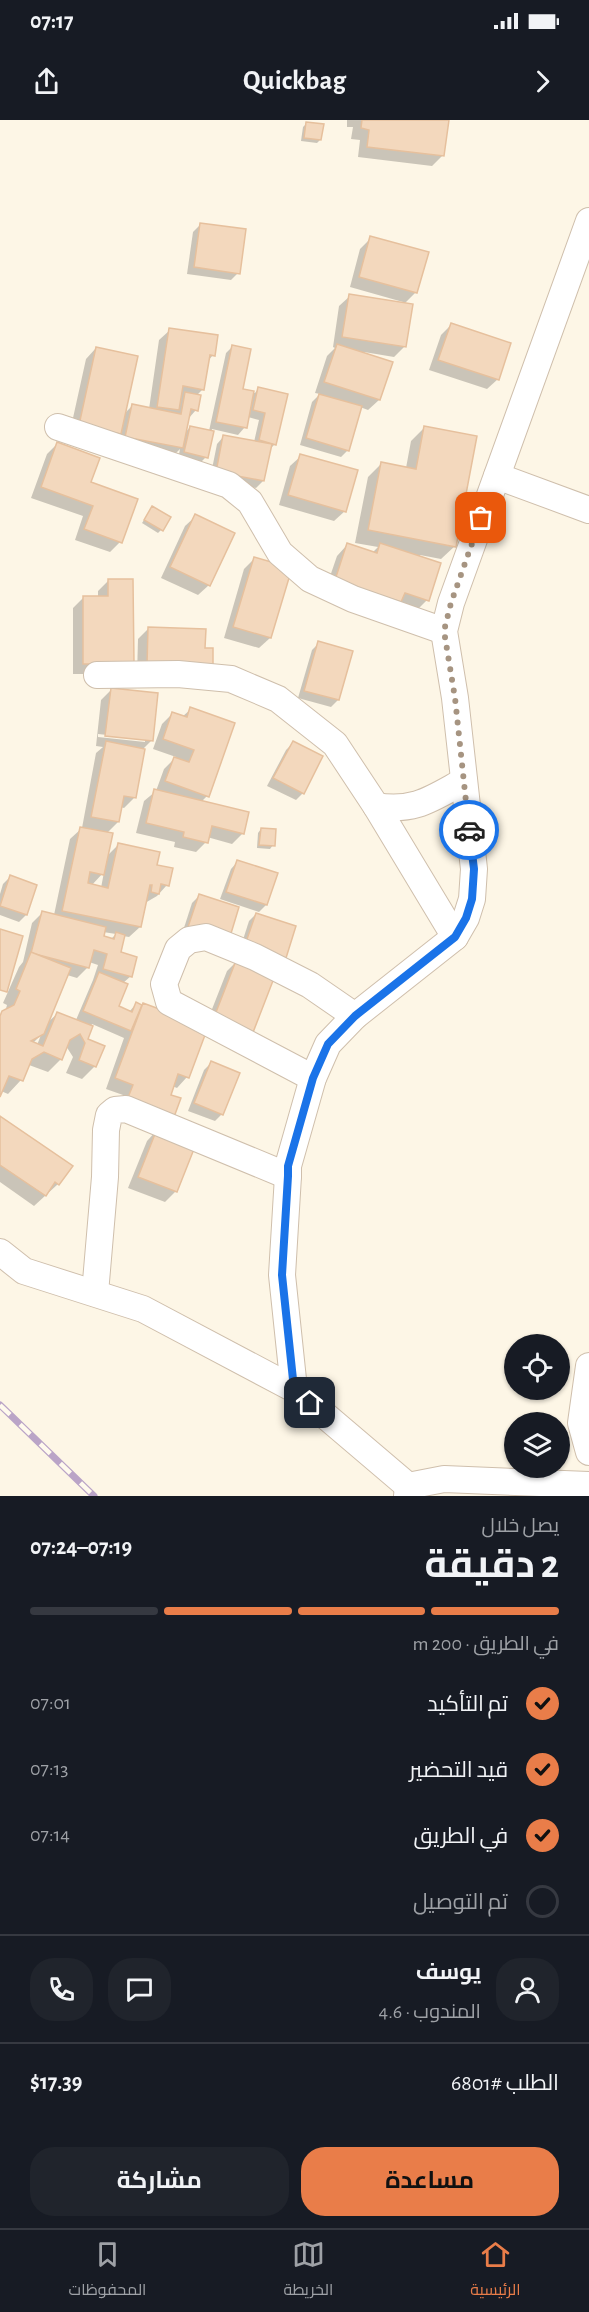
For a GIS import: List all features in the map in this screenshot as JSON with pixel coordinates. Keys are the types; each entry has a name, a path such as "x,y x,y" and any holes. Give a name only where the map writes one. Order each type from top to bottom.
{"street":[{"path":"294,1389 282,1275 288,1166 313,1078 328,1044 355,1016 455,937 466,918 472,899 474,869 455,698 444,631 451,603 589,221"},
{"path":"58,427 229,485 250,502 280,553 310,579 353,599 444,631"},
{"path":"497,476 589,510"},
{"path":"97,675 178,674 231,679 278,699 335,744 376,806 455,937"},
{"path":"376,806 406,808 429,801 464,781"},
{"path":"313,1078 169,1002 164,984 178,949 189,940 206,937 255,957 310,985 355,1016"},
{"path":"95,1293 105,1177 106,1130 109,1115 115,1110 126,1109 288,1176"},
{"path":"0,1252 24,1270 144,1309 294,1389 408,1491 444,1479 589,1485"},
{"path":"589,1366 580,1422 589,1452"}],"building":[{"path":"362,120 449,120 444,156 367,147 369,130 361,128"},
{"path":"306,122 324,124 321,140 304,138"},
{"path":"200,223 246,229 240,274 194,267"},
{"path":"370,236 429,252 417,293 359,277"},
{"path":"349,294 413,304 406,347 342,337"},
{"path":"451,323 511,343 499,380 438,360"},
{"path":"169,328 218,335 215,356 210,355 204,390 183,386 179,410 157,407"},
{"path":"337,344 393,362 380,400 324,382"},
{"path":"232,345 251,349 243,389 254,391 247,428 216,422"},
{"path":"96,347 138,356 121,434 79,425"},
{"path":"258,387 288,394 276,445 259,440 265,413 253,410"},
{"path":"185,392 201,395 198,411 191,409 183,448 125,437 132,404 181,414"},
{"path":"319,394 362,406 349,451 306,438"},
{"path":"190,426 214,431 208,458 184,452"},
{"path":"424,426 477,436 456,547 368,530 381,462 416,469"},
{"path":"223,435 272,444 264,481 216,472"},
{"path":"57,442 100,458 91,482 138,499 122,543 84,529 93,506 41,487"},
{"path":"300,454 358,470 346,512 288,495"},
{"path":"152,506 171,517 163,531 144,520"},
{"path":"195,514 235,533 210,586 170,567"},
{"path":"347,543 377,553 380,543 441,563 429,601 405,593 401,602 335,580"},
{"path":"254,557 292,568 271,638 233,627"},
{"path":"108,579 133,579 134,664 83,664 83,596 108,596"},
{"path":"148,627 206,629 205,648 213,648 213,667 147,665"},
{"path":"318,641 353,651 339,700 304,691"},
{"path":"111,688 158,693 153,741 105,736"},
{"path":"190,707 235,723 209,797 165,781 174,757 189,762 194,750 163,739 172,712 187,717"},
{"path":"106,741 145,749 136,798 124,796 119,822 91,817"},
{"path":"293,741 323,756 304,794 273,778"},
{"path":"154,789 249,812 244,834 212,826 208,843 183,837 184,832 146,823"},
{"path":"80,827 113,833 104,875 90,872 88,883 108,888 118,843 160,852 157,865 173,868 169,886 161,884 159,894 151,892 152,885 150,885 141,927 62,911"},
{"path":"261,828 276,829 275,846 259,845"},
{"path":"237,860 278,873 267,905 226,892"},
{"path":"10,875 37,885 27,915 0,906"},
{"path":"199,894 239,907 229,940 188,927"},
{"path":"42,911 106,927 104,936 114,939 116,932 125,935 121,952 137,957 132,977 103,969 107,954 94,950 89,968 31,953"},
{"path":"256,913 296,926 286,958 245,945"},
{"path":"0,929 23,936 7,992 0,990"},
{"path":"31,952 71,968 44,1034 31,1041 43,1046 57,1012 93,1026 88,1039 105,1046 96,1067 79,1060 85,1043 80,1034 70,1040 62,1060 44,1052 32,1059 23,1081 9,1076 0,1097 0,1016 2,1011 14,1005 20,991 16,989"},
{"path":"237,958 276,973 252,1035 213,1020"},
{"path":"99,972 128,984 119,1006 132,1012 136,1002 142,1005 131,1031 83,1011"},
{"path":"143,1003 208,1027 189,1078 178,1074 171,1095 181,1098 174,1117 127,1100 133,1085 115,1078"},
{"path":"211,1061 240,1073 223,1115 194,1103"},
{"path":"0,1116 73,1166 59,1185 55,1182 46,1196 0,1165"},
{"path":"157,1129 196,1144 177,1192 138,1177"}],"railway":[{"path":"0,1405 94,1496"}],"way so far":[{"path":"469,830 455,698 444,631 451,603 481,518"}],"route":[{"path":"310,1403 294,1389 282,1275 288,1166 313,1078 328,1044 355,1016 441,950 455,937 466,918 472,899 474,869 469,830"}]}
